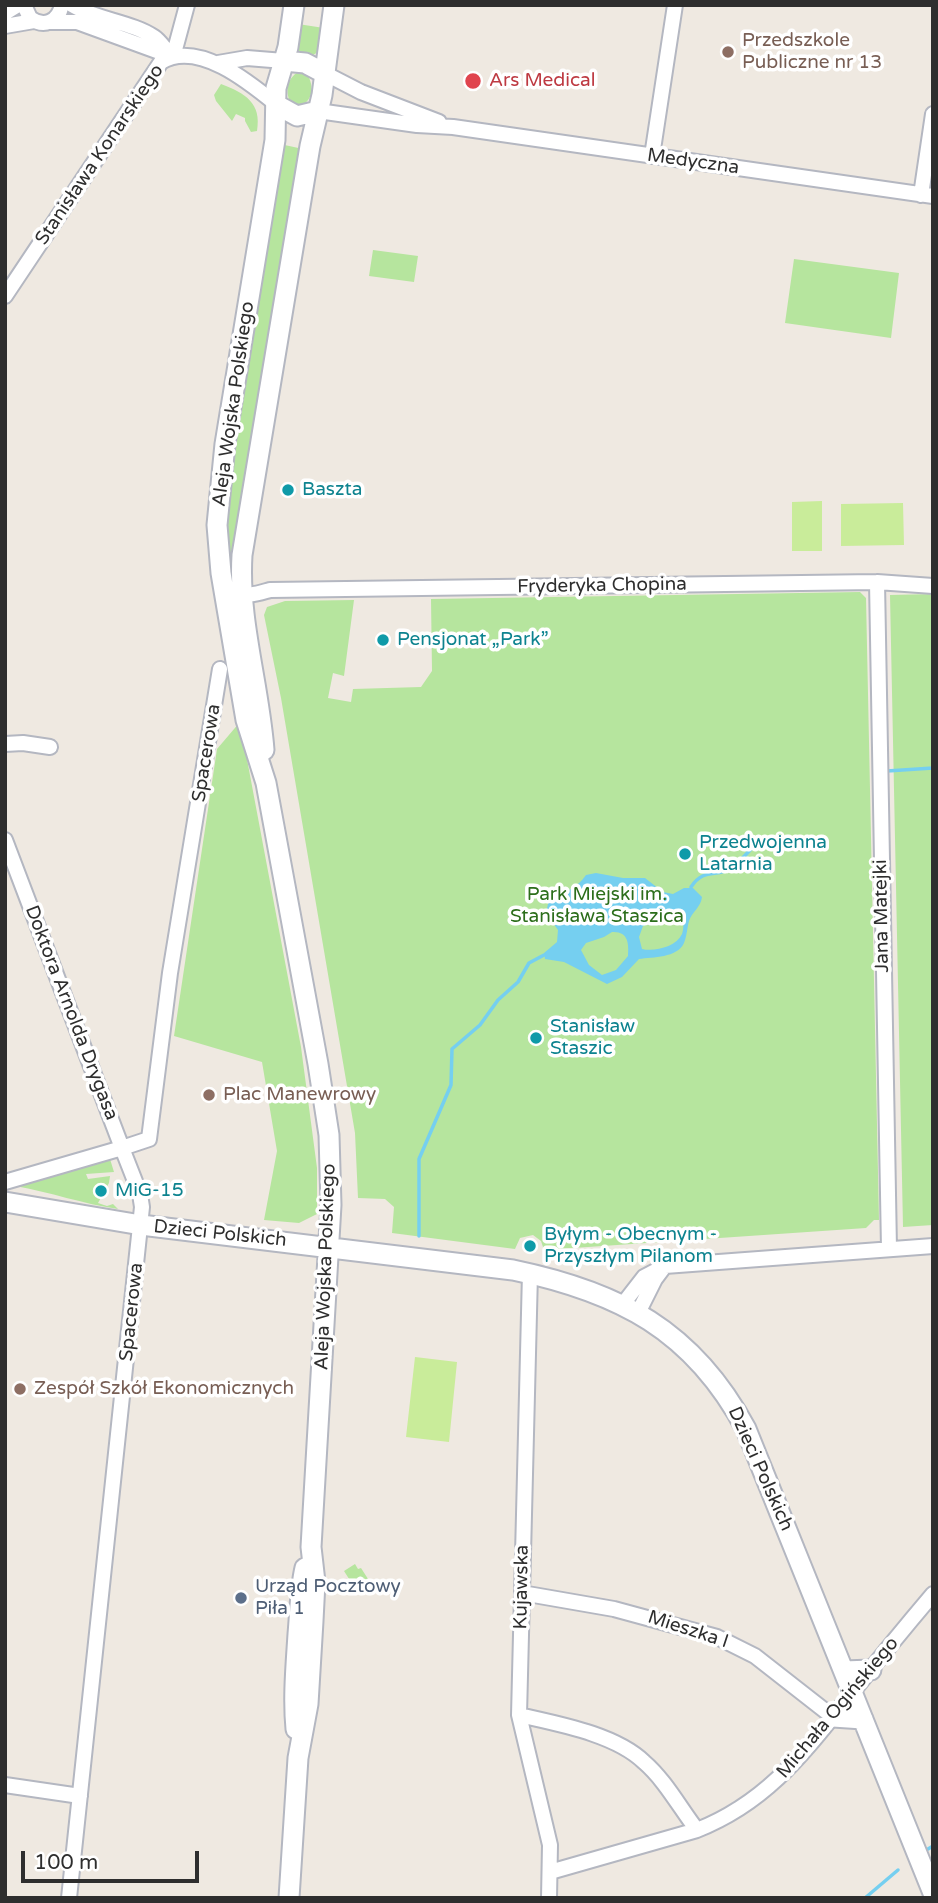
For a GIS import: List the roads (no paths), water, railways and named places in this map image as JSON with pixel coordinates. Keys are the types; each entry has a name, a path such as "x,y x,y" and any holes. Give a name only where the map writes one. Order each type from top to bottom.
{"main road":[{"path":"294,5 276,88 276,105 296,116 318,111 334,5"},
{"path":"284,61 305,63 324,73"},
{"name":"Aleja Wojska Polskiego","path":"266,783 246,720 220,573 217,525 220,477 275,140 276,105"},
{"name":"Aleja Wojska Polskiego","path":"289,1898 298,1758 294,1704 297,1652 302,1583 311,1547 329,1247 329,1135 266,783 261,716 242,594 241,566 318,111"},
{"name":"Dzieci Polskich","path":"5,1202 141,1225 530,1273 581,1287 630,1308 672,1336 719,1385 739,1417 933,1893"},
{"path":"844,1671 871,1670"},
{"path":"833,1717 863,1719"}],"street":[{"path":"5,13 18,5"},
{"path":"24,5 26,14 34,21"},
{"path":"51,22 59,14 62,5"},
{"path":"72,5 89,14 156,38 173,57"},
{"path":"173,57 187,5"},
{"path":"652,156 675,5"},
{"path":"5,26 34,21 77,22 173,57"},
{"name":"Stanisława Konarskiego","path":"5,296 161,62 183,55 218,63 247,58 284,61"},
{"name":"Stanisława Konarskiego","path":"218,63 276,105"},
{"name":"Medyczna","path":"324,73 360,92 453,127"},
{"name":"Medyczna","path":"318,111 417,125 453,127 927,196"},
{"path":"927,196 933,114"},
{"path":"241,566 253,581 270,590"},
{"path":"220,573 242,594"},
{"name":"Fryderyka Chopina","path":"242,594 270,590 877,582 933,586"},
{"name":"Jana Matejki","path":"877,582 889,1250"},
{"name":"Spacerowa","path":"69,1898 141,1225 141,1194 122,1147 149,1139 170,973 220,669"},
{"path":"5,744 23,743 50,747"},
{"name":"Doktora Arnolda Drygasa","path":"5,840 122,1147"},
{"path":"5,1182 122,1147"},
{"path":"630,1308 644,1277 665,1266 933,1246"},
{"name":"Kujawska","path":"530,1273 519,1715 550,1845 549,1898"},
{"name":"Mieszka I","path":"522,1593 614,1609 716,1637 755,1656 833,1717"},
{"name":"Michała Ogińskiego","path":"550,1872 697,1830 736,1811 783,1776 933,1594"},
{"path":"519,1715 609,1740 635,1754 647,1764 697,1830"},
{"path":"5,1784 80,1796"}],"water":[{"path":"596,873 623,878 645,878 663,892 673,894 684,888 693,888 702,897 690,918 681,948 664,956 639,959 622,977 607,984 564,962 545,959 544,953 557,942 558,930 546,913 550,895 571,889 586,875","holes":["676,913 684,917 683,932 679,939 664,948 642,949 639,937 643,926","612,932 624,936 628,956 616,970 602,975 589,965 581,950 586,943"]}],"waterway":[{"path":"887,771 933,768"},
{"path":"691,887 701,877 731,868 752,848"},
{"path":"419,1236 419,1159 451,1085 452,1049 480,1025 498,1000 518,982 529,963 544,955"},
{"path":"928,1849 933,1846"},
{"path":"865,1898 898,1870"}],"place":[{"name":"Przedszkole Publiczne nr 13","path":"728,52"},
{"name":"Ars Medical","path":"473,81"},
{"name":"Baszta","path":"288,490"},
{"name":"Pensjonat „Park”","path":"383,640"},
{"name":"Przedwojenna Latarnia","path":"685,854"},
{"name":"Stanisław Staszic","path":"536,1038"},
{"name":"Plac Manewrowy","path":"209,1095"},
{"name":"MiG-15","path":"101,1191"},
{"name":"Byłym - Obecnym - Przyszłym Pilanom","path":"530,1246"},
{"name":"Zespół Szkół Ekonomicznych","path":"20,1389"},
{"name":"Urząd Pocztowy Piła 1","path":"241,1598"}],"park label":[{"name":"Park Miejski im. Stanisława Staszica","path":"597,906"}]}
